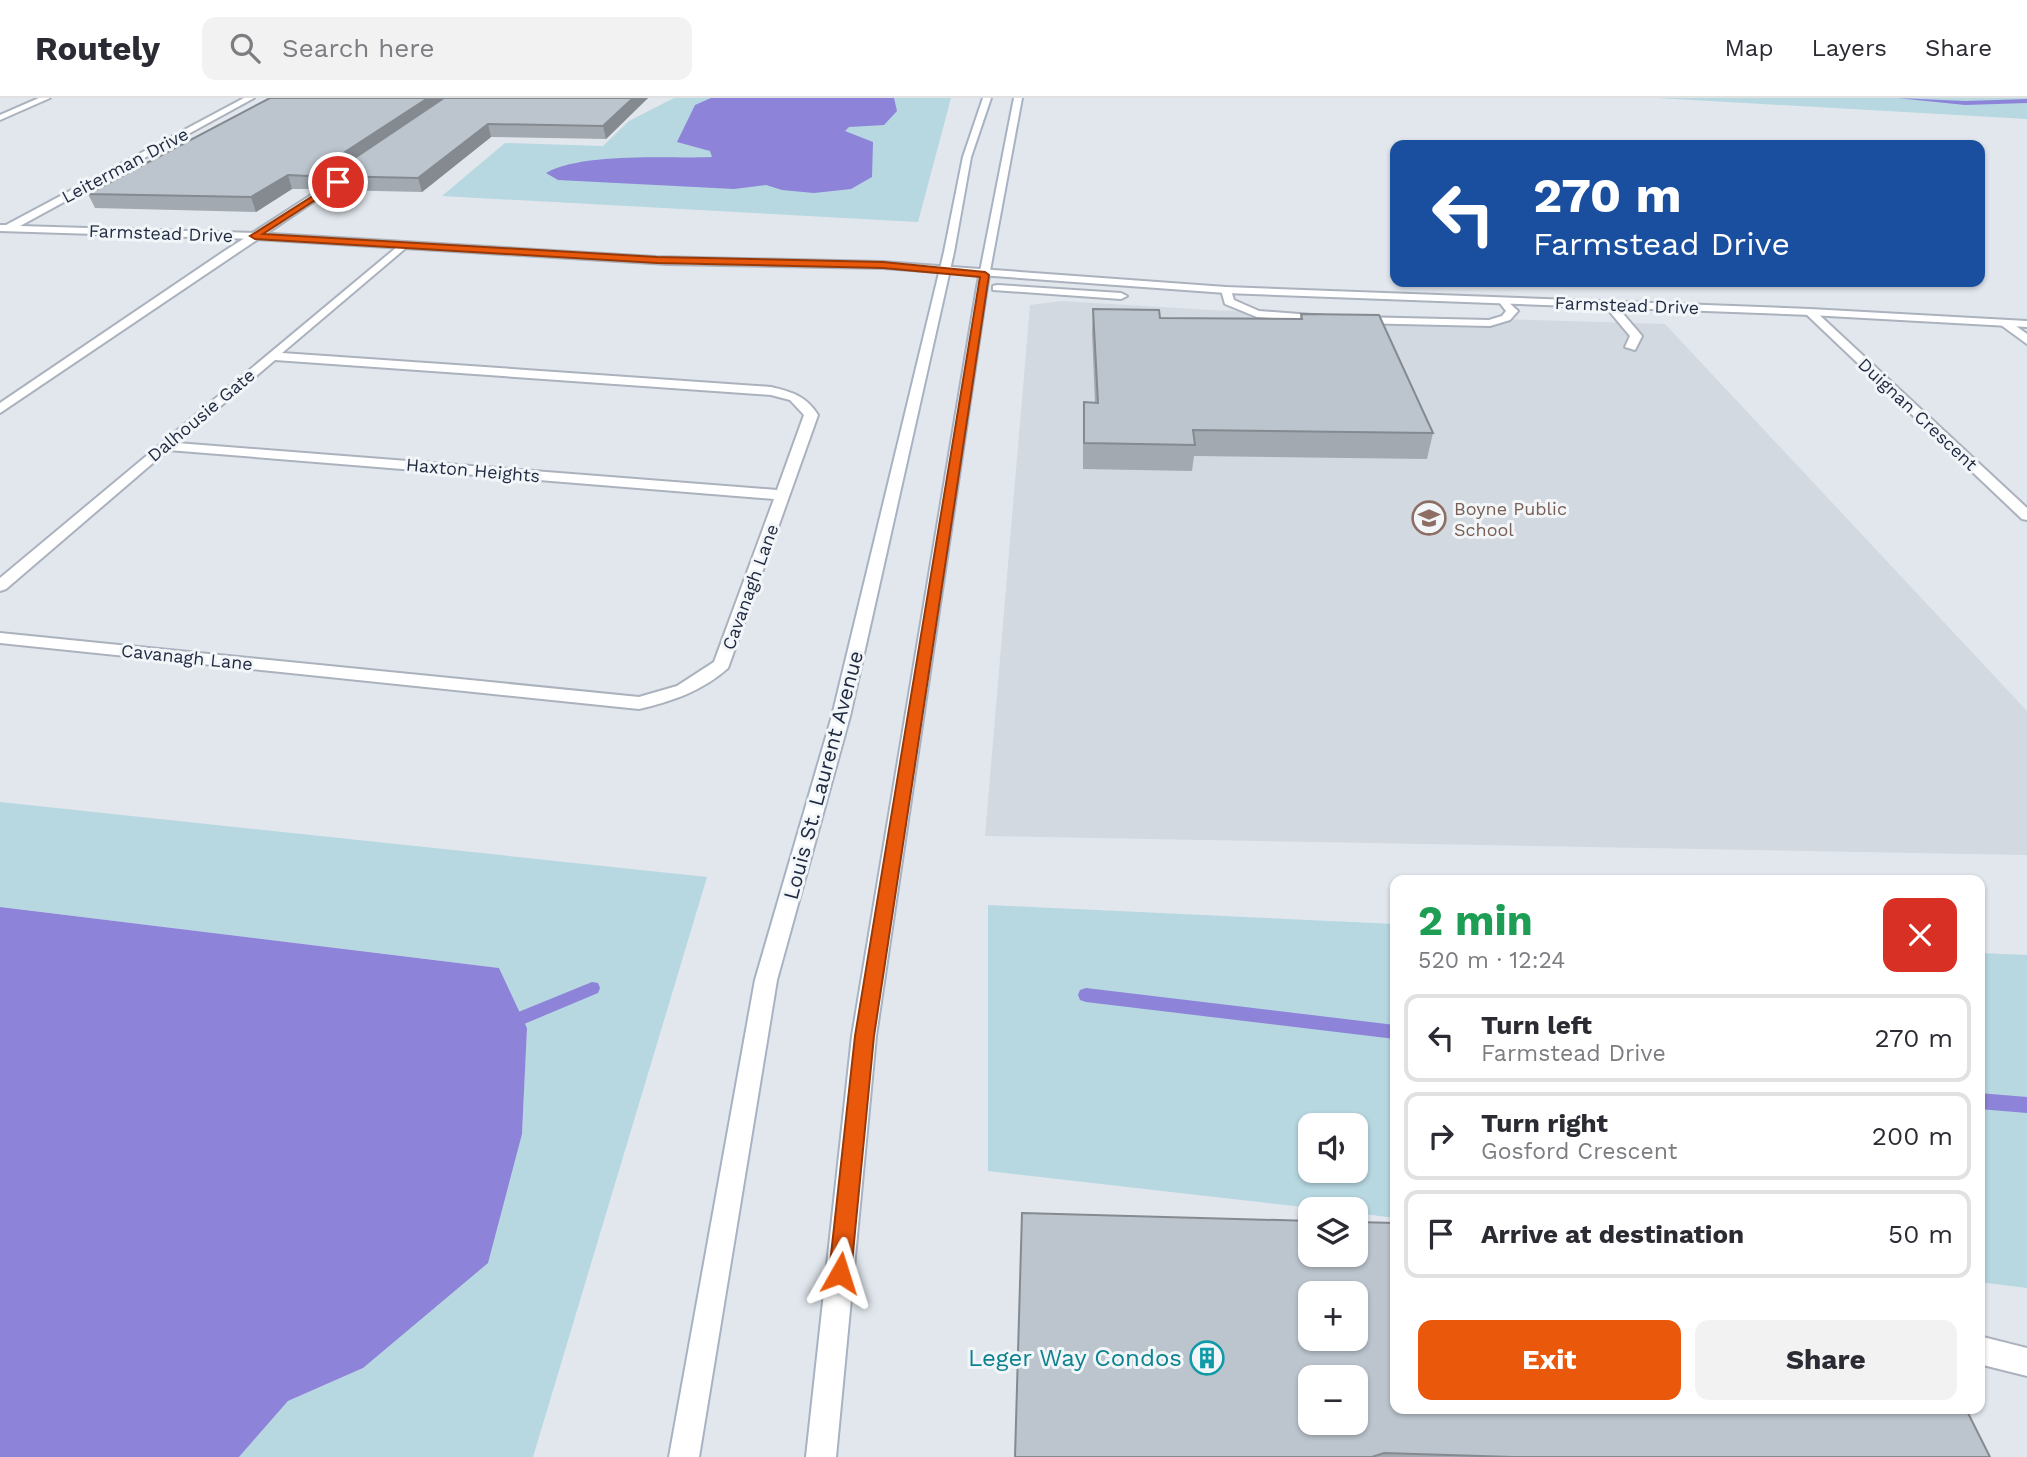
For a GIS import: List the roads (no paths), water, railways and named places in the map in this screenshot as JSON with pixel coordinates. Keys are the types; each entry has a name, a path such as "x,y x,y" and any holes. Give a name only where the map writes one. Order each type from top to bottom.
{"street":[{"path":"0,118 46,98"},
{"name":"Leiterman Drive","path":"3,229 250,98"},
{"name":"Louis St. Laurent Avenue","path":"684,1457 766,981 841,716 943,280 968,158 987,98"},
{"path":"821,1457 864,1036 979,282 1018,98"},
{"path":"0,409 360,166"},
{"name":"Farmstead Drive","path":"3,229 255,236 657,260 880,277"},
{"name":"Dalhousie Gate","path":"0,586 402,245"},
{"name":"Farmstead Drive","path":"657,260 869,265 943,280 1110,296 1226,290 1810,312 2027,324"},
{"path":"1226,290 1229,302 1235,306 1257,314 1285,318 1477,324 1501,321 1508,317 1512,311 1505,302"},
{"path":"1609,304 1636,337 1631,347"},
{"name":"Duignan Crescent","path":"1810,312 2027,516"},
{"path":"2005,323 2027,340"},
{"name":"Cavanagh Lane","path":"0,638 639,703 676,695 704,681 722,664 811,415 805,403 793,395 771,391 271,356"},
{"name":"Haxton Heights","path":"164,446 783,495"},
{"path":"1985,1352 2027,1362"}],"waterway":[{"path":"1900,98 1965,103 2027,101"},
{"path":"505,1025 592,988"},
{"path":"1086,995 1390,1031"},
{"path":"1985,1102 2027,1105"}],"place":[{"name":"Boyne Public School","path":"1429,518"},
{"name":"Leger Way Condos","path":"1207,1358"}]}
